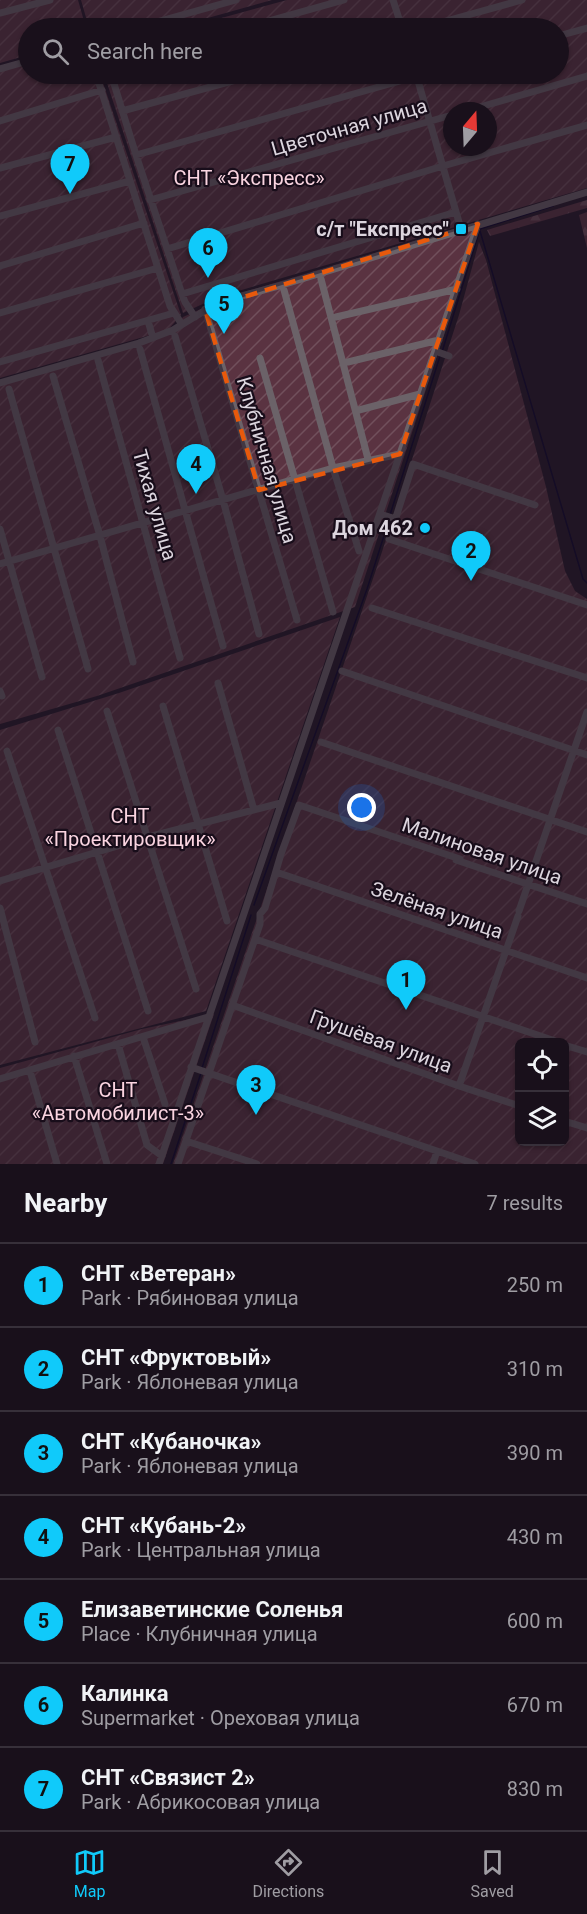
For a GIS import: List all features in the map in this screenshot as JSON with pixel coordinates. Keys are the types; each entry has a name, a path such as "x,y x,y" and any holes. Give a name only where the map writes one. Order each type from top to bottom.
{"street":[{"path":"0,13 50,0"},
{"path":"170,18 234,0"},
{"path":"280,18 344,0"},
{"path":"393,0 399,18"},
{"path":"457,18 522,0"},
{"path":"569,33 587,28"},
{"path":"0,69 18,64"},
{"path":"569,81 587,76"},
{"path":"100,84 170,306 181,323"},
{"path":"114,84 182,294 195,316"},
{"path":"122,111 221,84"},
{"path":"136,155 384,84"},
{"path":"419,84 461,229"},
{"path":"497,102 559,84"},
{"path":"0,121 102,90"},
{"name":"Цветочная улица","path":"150,200 443,117"},
{"path":"167,249 587,125"},
{"path":"0,168 116,136"},
{"path":"0,216 130,181"},
{"path":"0,383 153,338 173,330 181,323 219,302 587,192"},
{"path":"182,294 456,212"},
{"path":"0,266 144,223"},
{"path":"160,1160 420,394 442,353 439,340 478,225"},
{"path":"0,313 158,268"},
{"path":"321,279 368,459"},
{"path":"336,317 457,289"},
{"path":"284,290 358,551"},
{"name":"Клубничная улица","path":"205,309 297,620"},
{"path":"0,362 174,313"},
{"path":"148,321 153,338"},
{"path":"175,336 259,634"},
{"path":"348,362 439,340"},
{"path":"140,349 223,646"},
{"path":"260,358 333,612"},
{"name":"Тихая улица","path":"98,360 180,658"},
{"path":"53,376 100,536 133,662"},
{"path":"9,389 88,669"},
{"path":"359,410 420,394"},
{"path":"0,564 333,468 400,454"},
{"path":"535,505 413,464 392,518 389,539 587,605"},
{"path":"380,514 392,518"},
{"path":"0,529 42,677"},
{"path":"372,608 587,678"},
{"path":"342,671 587,755"},
{"path":"218,683 254,810"},
{"path":"163,706 227,921"},
{"path":"107,711 196,989"},
{"path":"459,1086 587,712"},
{"path":"58,730 148,1011"},
{"path":"321,742 587,832"},
{"path":"7,751 94,1018"},
{"path":"0,881 148,837 281,802"},
{"path":"178,1164 298,805 460,859"},
{"name":"Малиновая улица","path":"298,805 528,883"},
{"path":"493,870 587,903"},
{"name":"Зелёная улица","path":"276,872 587,978"},
{"path":"249,896 253,911 260,914"},
{"path":"0,908 35,1042"},
{"path":"255,939 546,1038"},
{"name":"Грушёвая улица","path":"231,1005 515,1105"},
{"path":"0,1079 208,1017"},
{"path":"144,1037 165,1104"},
{"path":"118,1044 147,1145 160,1160"},
{"path":"569,1047 587,1052"},
{"path":"74,1056 106,1164"},
{"path":"191,1067 475,1164"},
{"path":"30,1071 57,1164"},
{"path":"569,1123 587,1128"},
{"path":"186,1141 256,1164"},
{"path":"433,1164 437,1152"}],"highlighted area":[{"path":"478,224 400,454 259,490 205,309"}],"green space":[{"path":"0,0 78,0 83,18 18,18 18,58 0,63"},
{"path":"81,0 272,0 208,18 86,18"},
{"name":"СНТ «Экспресс»","path":"287,0 587,0 587,188 218,297 183,313 107,84 569,84 569,18 221,18"},
{"path":"18,61 18,84 103,84 181,315 168,330 0,378 0,66"},
{"path":"587,200 587,208 490,236 487,230"},
{"path":"587,212 587,248 579,215"},
{"path":"481,221 355,607 97,696 0,724 0,381 172,331 183,317 228,297"},
{"path":"479,242 486,260 546,487 565,571 575,591 587,599 587,1164 470,1164 279,1100 465,1164 173,1164 379,561 459,315"},
{"name":"СНТ «Проектировщик»","path":"340,617 206,1011 0,1065 0,730 119,693"},
{"name":"СНТ «Автомобилист-3»","path":"214,1014 163,1164 0,1164 0,1068 142,1029"}],"waterway":[{"path":"442,352 480,229 553,206"},
{"path":"480,231 583,579 587,583"},
{"path":"390,515 440,356"},
{"path":"254,905 367,589 389,520"},
{"path":"202,1068 251,915"},
{"path":"171,1164 201,1073"}],"place":[{"name":"СНТ «Связист 2»","path":"70,194"},
{"name":"с/т \"Експресс\"","path":"461,229"},
{"name":"Калинка","path":"208,278"},
{"name":"Елизаветинские Соленья","path":"224,334"},
{"name":"СНТ «Кубань-2»","path":"196,494"},
{"name":"Дом 462","path":"425,528"},
{"name":"СНТ «Фруктовый»","path":"471,581"},
{"name":"СНТ «Ветеран»","path":"406,1010"},
{"name":"СНТ «Кубаночка»","path":"256,1115"}]}
